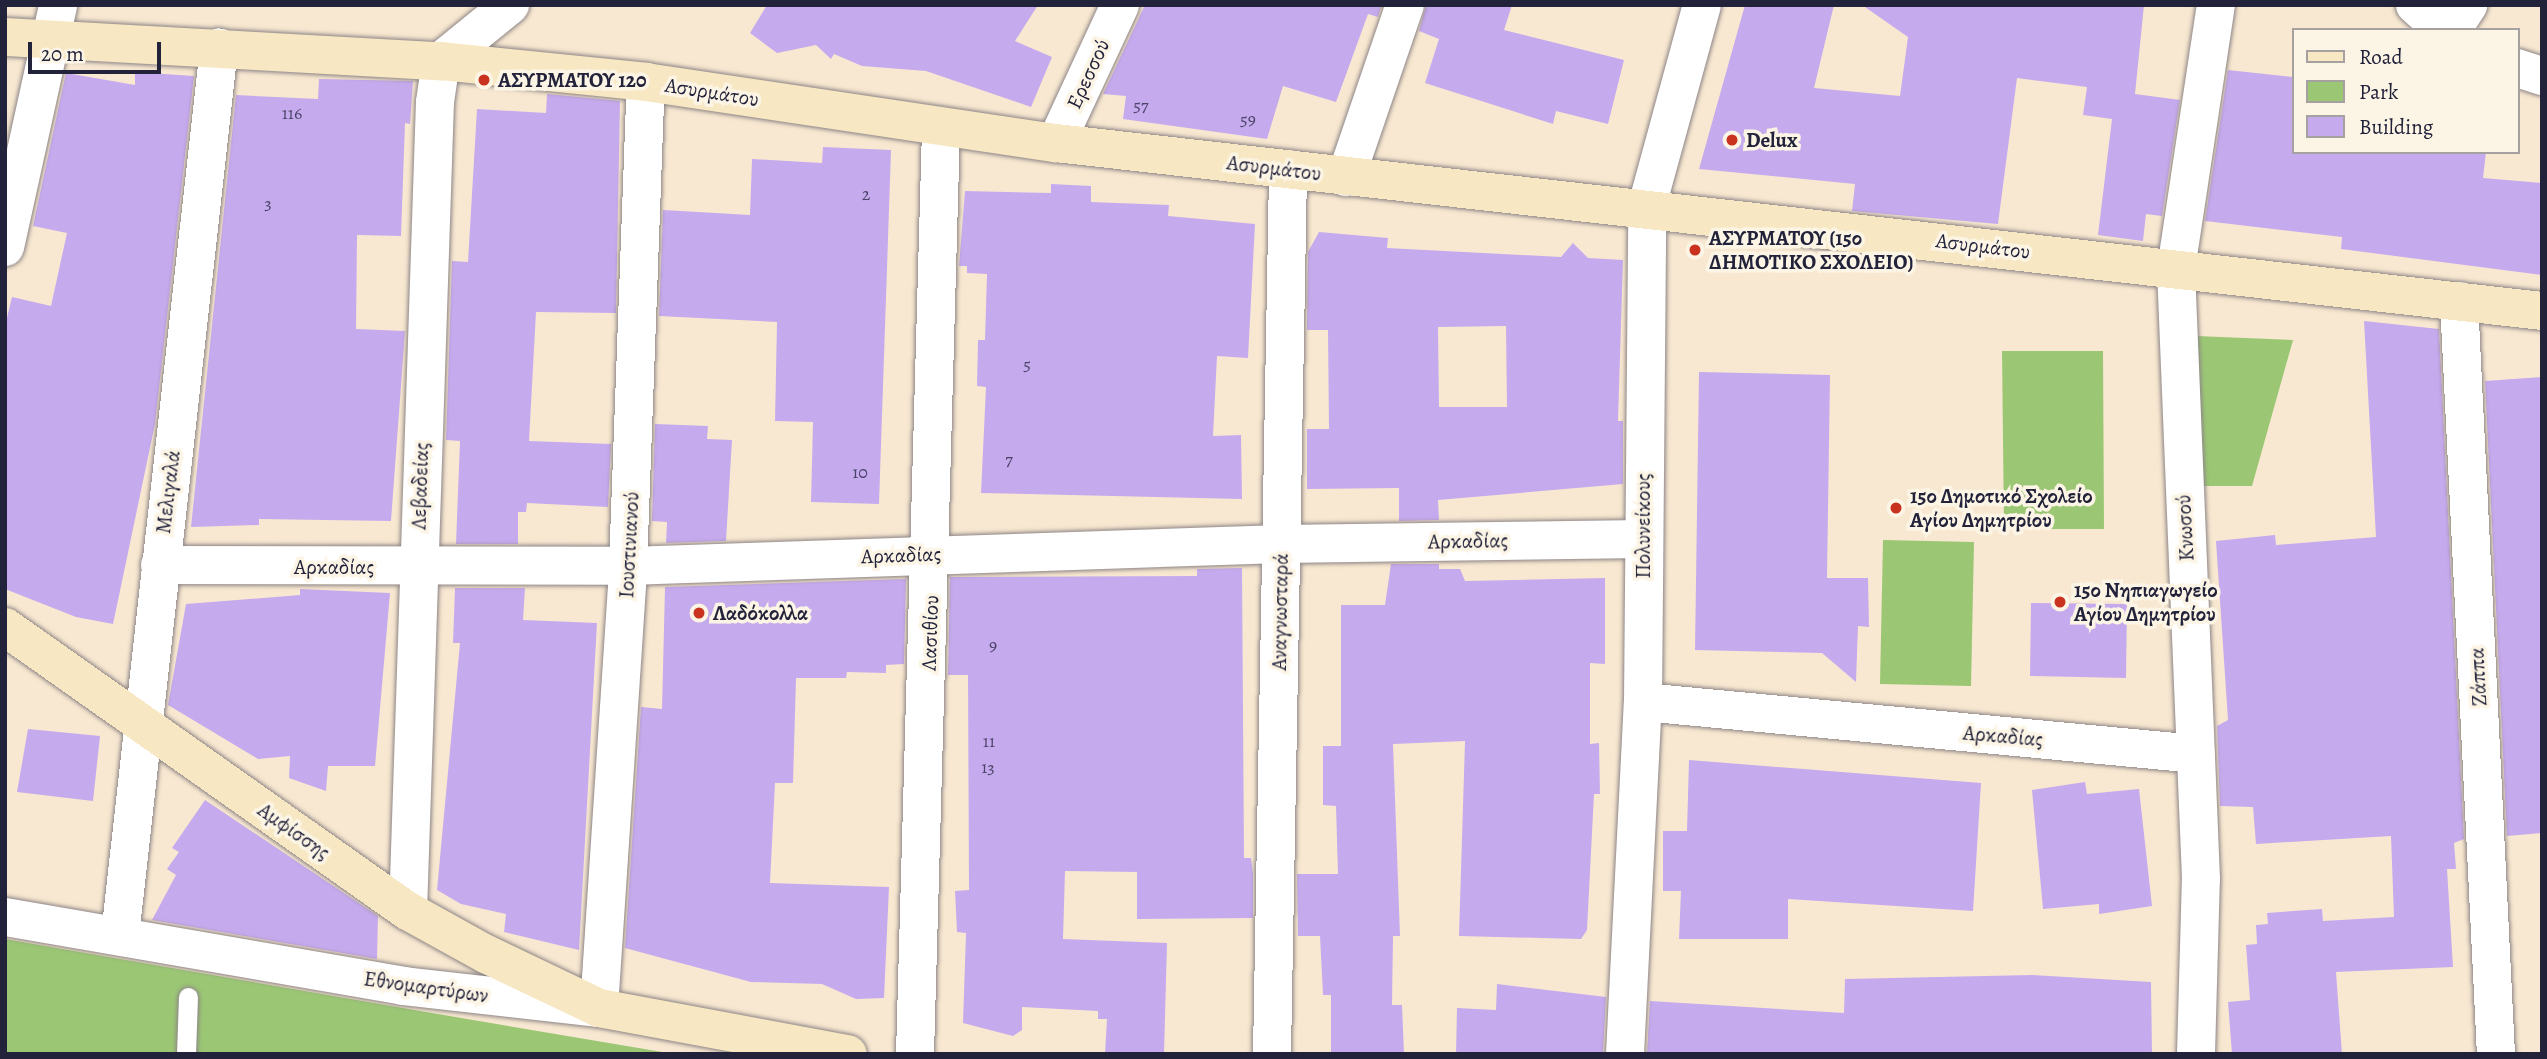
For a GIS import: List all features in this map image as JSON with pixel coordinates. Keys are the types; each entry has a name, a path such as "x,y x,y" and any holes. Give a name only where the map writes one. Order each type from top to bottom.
{"street":[{"path":"441,61 510,5"},
{"name":"Ερεσσού","path":"1056,143 1120,5"},
{"path":"1346,177 1405,5"},
{"name":"Πολυνείκους","path":"1625,1054 1643,702 1642,539 1647,206 1702,5"},
{"name":"Κνωσού","path":"2196,1054 2201,879 2176,269 2217,5"},
{"path":"2415,5 2441,28"},
{"path":"2453,28 2468,5"},
{"path":"5,247 54,23"},
{"name":"Ασυρμάτου","path":"5,37 54,23 219,48 441,61 646,82 941,129 1056,143 1346,177 1647,206 2542,312"},
{"name":"Μελιγαλά","path":"120,936 219,48"},
{"name":"Λεβαδείας","path":"408,911 416,568 441,61"},
{"path":"2519,69 2542,76"},
{"name":"Ιουστινιανού","path":"599,1008 628,566 646,82"},
{"name":"Λασιθίου","path":"915,1054 933,553 941,129"},
{"name":"Αναγνωσταρά","path":"1272,1054 1288,169"},
{"name":"Ζάππα","path":"2459,301 2496,1054"},
{"name":"Αρκαδίας","path":"160,565 416,568 628,566 933,553 1282,544 1642,539"},
{"name":"Αμφίσσης","path":"5,627 408,911 599,1008"},
{"name":"Αρκαδίας","path":"1643,702 2196,754"},
{"name":"Εθνομαρτύρων","path":"5,917 403,986 599,1008 848,1054"}],"lane":[{"path":"186,1054 188,997"}],"green space":[{"path":"2196,336 2293,340 2252,486 2201,486"},
{"path":"2002,351 2103,351 2104,529 2004,529"},
{"path":"1883,540 1974,542 1971,686 1880,684"},
{"path":"5,939 426,1012 674,1054 5,1054"}],"building":[{"path":"767,5 1038,5 1015,41 1052,57 1031,107 926,71 862,66 834,54 831,59 816,45 777,53 750,33"},
{"path":"1145,5 1382,5 1378,17 1368,14 1336,102 1283,86 1267,139 1123,119 1126,96 1103,94"},
{"path":"1426,5 1512,5 1504,30 1624,60 1608,124 1556,111 1553,124 1425,83 1439,39 1419,31"},
{"path":"1745,5 1834,5 1814,88 1900,96 1908,37 1862,5 2144,5 2135,94 2180,100 2162,216 2146,214 2143,241 2098,235 2112,119 2083,115 2087,87 2017,78 1998,224 1852,211 1855,184 1699,169"},
{"path":"2228,70 2292,77 2292,154 2486,154 2483,178 2542,183 2542,275 2341,249 2342,237 2205,221"},
{"path":"135,72 194,76 155,424 113,624 76,617 5,589 5,326 12,297 51,306 67,233 33,226 66,73 135,85"},
{"path":"319,79 413,81 410,124 405,123 401,236 357,235 356,329 405,331 391,521 259,519 259,525 191,527 236,95 318,99"},
{"path":"547,94 620,101 616,313 536,312 529,441 611,444 608,507 527,503 526,512 518,512 518,544 456,544 460,441 446,440 452,261 468,262 477,109 546,113"},
{"path":"823,147 891,150 879,504 811,502 813,422 775,421 777,322 659,316 663,210 750,215 752,159 822,163"},
{"path":"1051,184 1091,186 1091,202 1169,205 1168,216 1255,224 1248,358 1217,356 1213,436 1241,435 1242,499 981,493 986,387 977,386 978,340 985,340 987,274 967,273 967,266 959,266 965,191 1051,193"},
{"path":"1319,232 1388,238 1387,248 1561,257 1573,243 1588,258 1623,260 1618,421 1623,421 1623,484 1438,500 1439,520 1399,521 1399,488 1307,489 1307,429 1329,429 1328,330 1307,330 1308,252","holes":["1506,326 1507,407 1439,407 1438,327"]},
{"path":"2364,321 2439,329 2464,839 2454,843 2456,869 2447,869 2453,967 2336,972 2342,1054 2232,1054 2228,1002 2250,1000 2246,945 2257,944 2256,925 2268,924 2267,913 2322,909 2323,921 2394,917 2391,836 2256,844 2253,807 2220,806 2217,726 2228,720 2216,541 2275,535 2276,545 2376,537"},
{"name":"15ο Δημοτικό Σχολείο Αγίου Δημητρίου","path":"1699,372 1830,375 1827,578 1868,578 1869,627 1858,626 1856,682 1822,653 1695,650"},
{"path":"2542,377 2542,833 2507,836 2485,381"},
{"path":"655,424 708,426 707,439 732,440 726,541 666,543 667,522 652,521"},
{"path":"1391,564 1439,564 1439,569 1460,569 1465,581 1605,578 1605,664 1590,663 1590,744 1599,743 1600,794 1594,794 1587,930 1581,939 1459,936 1465,741 1393,744 1400,936 1393,936 1392,1005 1402,1005 1404,1054 1331,1054 1331,995 1323,995 1320,936 1298,936 1297,874 1338,874 1336,806 1323,805 1323,746 1341,746 1341,605 1385,605"},
{"path":"1242,568 1244,858 1251,858 1253,918 1137,919 1137,872 1065,871 1063,939 1167,943 1164,1054 1105,1054 1107,1019 1098,1019 1098,1011 1022,1007 1022,1030 1013,1036 963,1023 966,933 957,932 955,891 969,890 968,675 948,675 950,577 1197,576 1197,569"},
{"path":"906,579 904,664 886,665 886,673 847,672 846,678 796,678 793,783 775,783 770,883 889,887 884,998 856,999 822,984 751,982 625,948 641,707 662,709 665,587"},
{"path":"455,588 525,588 523,620 597,623 579,950 504,932 506,914 461,904 437,890 460,643 453,643"},
{"path":"300,589 390,593 375,766 328,766 326,791 289,778 290,756 258,759 168,705 186,604 300,595"},
{"path":"2031,603 2127,604 2126,678 2030,676"},
{"path":"28,729 100,736 93,801 17,792"},
{"path":"1689,760 1981,783 1973,911 1788,899 1788,939 1679,939 1681,891 1663,891 1663,831 1687,831"},
{"path":"2085,782 2087,794 2139,789 2152,906 2099,914 2099,904 2043,909 2032,790"},
{"path":"205,800 378,916 377,959 152,920 176,875 167,869 179,852 172,848"},
{"path":"2032,975 2151,982 2152,1054 1647,1054 1650,1001 1844,1013 1845,979"},
{"path":"1497,984 1606,997 1603,1054 1456,1054 1457,1008 1496,1010"}],"place":[{"name":"ΑΣΥΡΜΑΤΟΥ 120","path":"484,80"},
{"name":"Delux","path":"1732,140"},
{"name":"ΑΣΥΡΜΑΤΟΥ (15ο ΔΗΜΟΤΙΚΟ ΣΧΟΛΕΙΟ)","path":"1695,250"},
{"name":"15ο Δημοτικό Σχολείο Αγίου Δημητρίου","path":"1896,508"},
{"name":"15ο Νηπιαγωγείο Αγίου Δημητρίου","path":"2060,602"},
{"name":"Λαδόκολλα","path":"699,613"}]}
